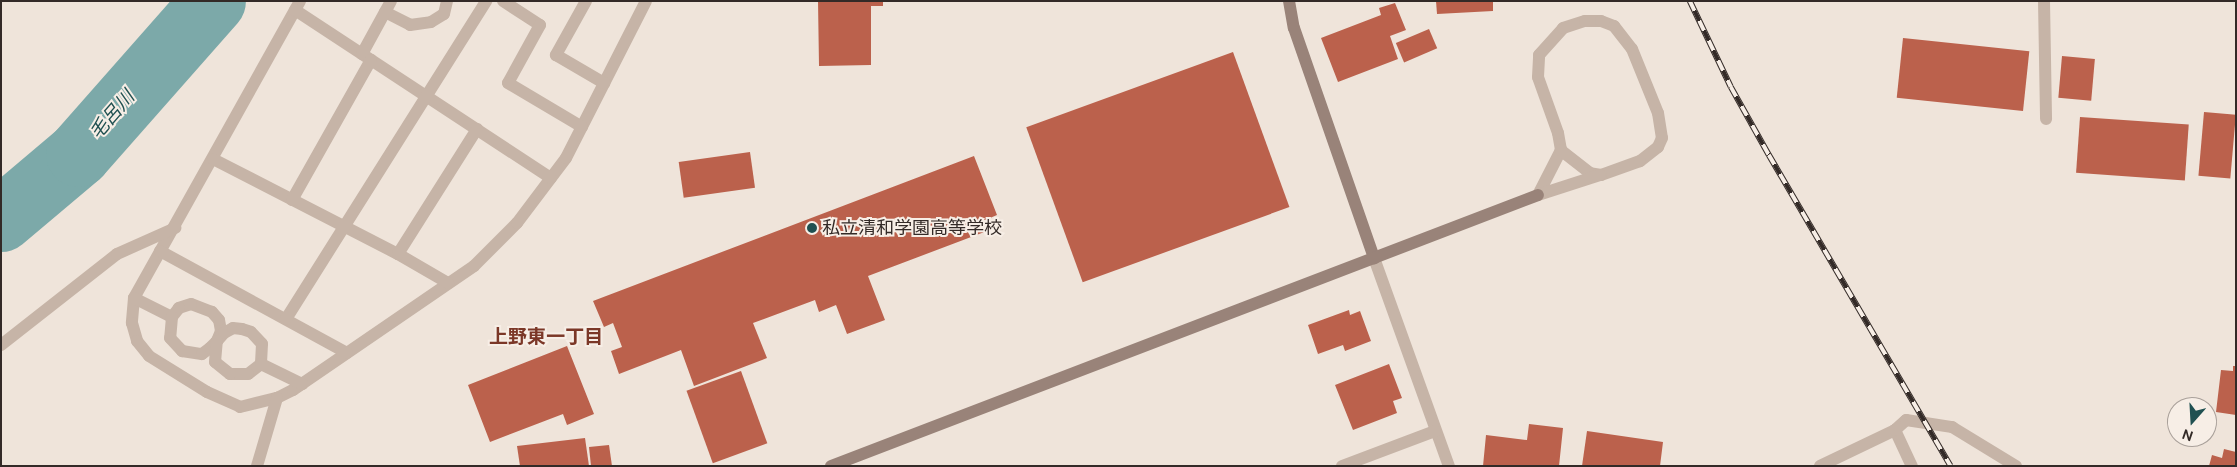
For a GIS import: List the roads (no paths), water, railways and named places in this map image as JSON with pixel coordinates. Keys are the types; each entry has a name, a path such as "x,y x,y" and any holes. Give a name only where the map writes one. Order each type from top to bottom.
{"street":[{"path":"292,200 367,57 388,6 410,25 431,22 444,14 447,1"},
{"path":"286,320 428,97 486,1"},
{"path":"503,1 540,26 508,83 582,127"},
{"path":"586,1 556,55 604,83"},
{"path":"551,178 367,57 297,6 175,228 134,298 132,323 137,341 149,356 207,392 240,407 277,398 302,384 474,266 517,223 551,178 566,158 646,1"},
{"path":"1289,1 1294,28 1435,431 1449,466"},
{"path":"2044,1 2046,119"},
{"path":"831,466 1538,195 1618,170 1640,161 1658,147 1663,126 1632,49 1614,26 1601,20 1585,21 1564,28 1539,55 1538,77 1558,133 1561,150 1538,195"},
{"path":"398,254 477,129"},
{"path":"1561,150 1590,173 1601,175 1618,170"},
{"path":"213,159 346,226 448,283"},
{"path":"1,345 116,254 175,228"},
{"path":"160,252 347,352"},
{"path":"134,298 172,317"},
{"path":"217,341 215,362 230,374 248,374 261,364 262,344 251,332 233,328 217,341 202,354 182,351 170,338 172,317 179,308 191,304 212,312 220,326 217,341"},
{"path":"261,364 302,384"},
{"path":"257,466 277,398"},
{"path":"1820,466 1896,430 1906,420 1952,427 2016,466"},
{"path":"1896,430 1912,466"},
{"path":"1342,466 1435,431"}],"waterway":[{"name":"毛呂川","path":"1,219 78,154 213,1"}],"railway":[{"path":"1690,1 1731,87 1769,155 1951,466"}],"place":[{"name":"私立清和学園高等学校","path":"812,228"}],"district":[{"name":"上野東一丁目","path":"546,337"}]}
